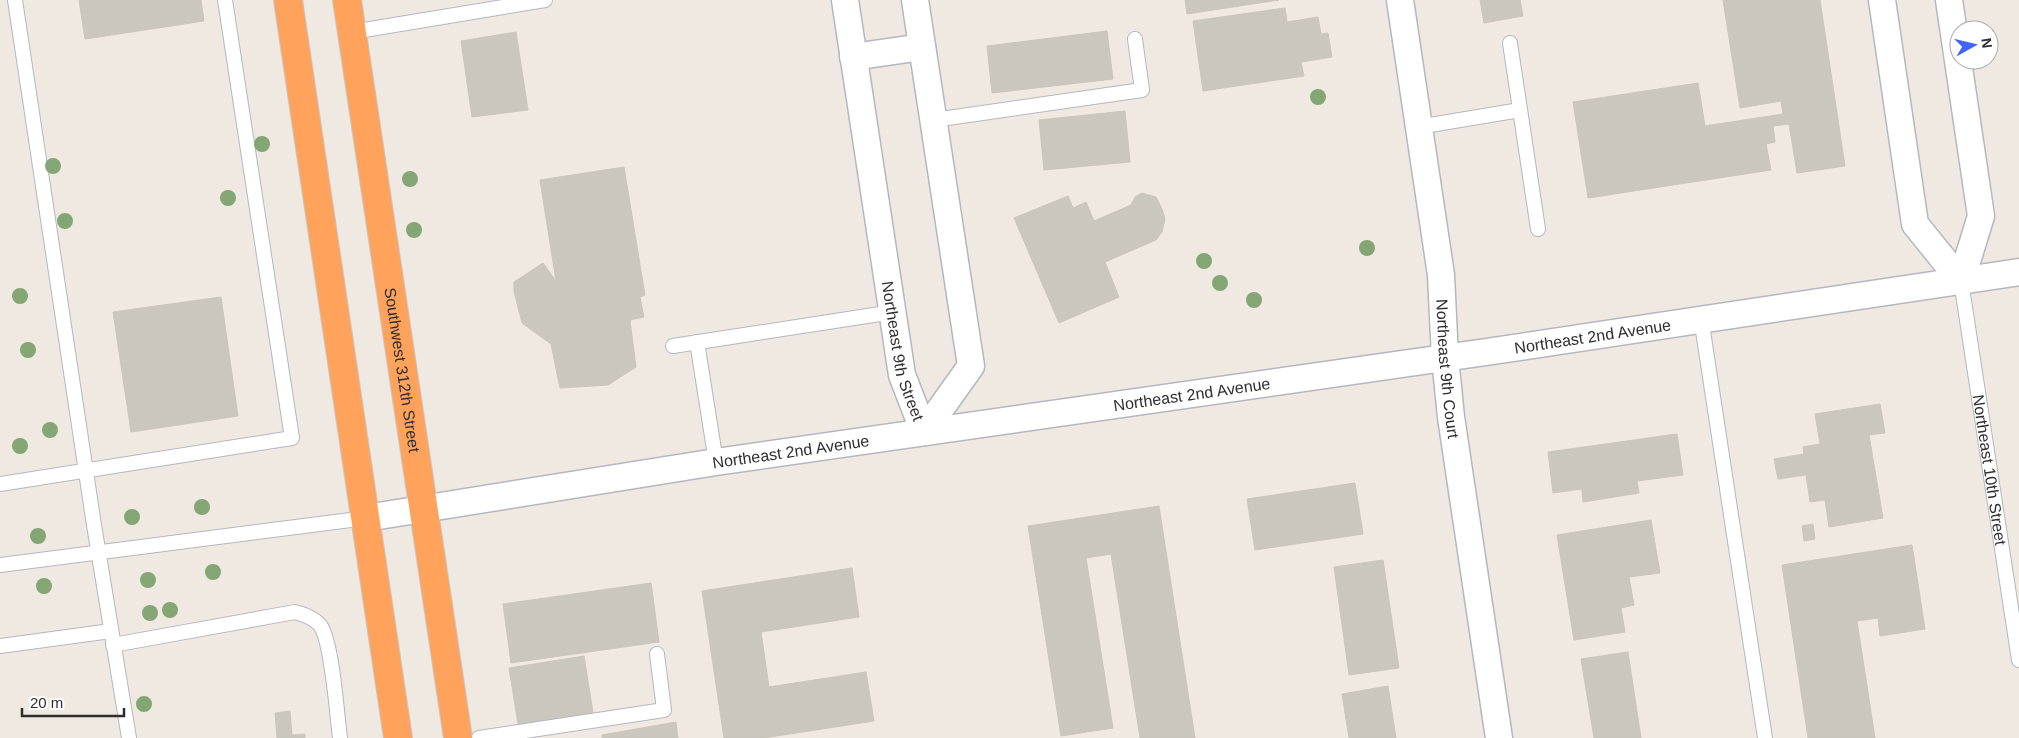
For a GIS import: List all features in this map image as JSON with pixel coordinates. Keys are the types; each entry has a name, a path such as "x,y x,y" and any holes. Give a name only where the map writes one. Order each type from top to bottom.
{"highway":[{"path":"288,0 398,738"},
{"name":"Southwest 312th Street","path":"347,0 458,738"}],"street":[{"name":"Northeast 9th Street","path":"845,0 894,312 902,375 924,432"},
{"name":"Northeast 9th Street","path":"915,0 971,366 924,432"},
{"name":"Northeast 9th Court","path":"1400,0 1441,275 1445,358 1453,433 1499,738"},
{"path":"1882,0 1915,224 1961,281"},
{"name":"Northeast 10th Street","path":"1949,0 1981,216 1961,281"},
{"path":"853,57 922,47"},
{"name":"Northeast 2nd Avenue","path":"366,518 716,462 1445,358 1701,318 2019,272"}],"lane":[{"path":"15,0 98,553 129,738"},
{"path":"0,484 292,438 225,0"},
{"path":"352,32 545,0"},
{"path":"934,120 1142,90 1135,39"},
{"path":"1510,43 1538,228"},
{"path":"1418,127 1520,110"},
{"name":"Northeast 10th Street","path":"1961,281 2019,660"},
{"path":"672,346 894,312"},
{"path":"1701,318 1765,738"},
{"path":"697,342 716,462"},
{"path":"0,565 366,518"},
{"path":"0,646 112,638 295,612 308,616 320,624 327,643 340,738"},
{"path":"479,738 664,710 656,654"}],"building":[{"path":"79,0 201,0 204,21 85,39"},
{"path":"1185,0 1279,0 1187,14"},
{"path":"1480,0 1520,0 1523,16 1484,23"},
{"path":"1723,0 1820,0 1845,166 1797,173 1789,124 1773,126 1775,142 1766,144 1771,170 1588,198 1573,102 1698,83 1705,126 1783,114 1781,101 1740,108"},
{"path":"1285,8 1287,22 1318,17 1321,34 1328,33 1332,57 1301,62 1304,76 1203,91 1193,21"},
{"path":"1107,31 1113,79 992,93 987,46"},
{"path":"516,32 528,110 472,117 461,41"},
{"path":"1125,111 1130,162 1044,170 1039,120"},
{"path":"624,167 645,295 640,297 644,317 630,320 636,367 608,385 560,388 551,344 522,323 514,291 514,282 543,263 556,281 540,180"},
{"path":"1142,193 1156,197 1165,219 1162,232 1156,240 1105,262 1119,297 1059,323 1014,218 1068,196 1073,208 1086,202 1094,221 1131,205 1135,197"},
{"path":"221,297 238,416 131,432 113,312"},
{"path":"1880,404 1885,433 1869,435 1883,518 1829,527 1825,500 1810,502 1806,475 1778,479 1774,459 1804,454 1803,447 1820,444 1815,414"},
{"path":"1677,434 1683,475 1637,481 1639,493 1583,502 1582,489 1553,493 1548,452"},
{"path":"1355,483 1363,534 1255,550 1247,499"},
{"path":"1159,506 1195,738 1140,738 1111,554 1086,558 1113,728 1061,736 1028,526"},
{"path":"1651,520 1660,573 1629,577 1634,605 1621,608 1625,632 1574,640 1557,535"},
{"path":"1813,524 1815,539 1804,541 1802,526"},
{"path":"1912,545 1925,629 1880,636 1878,618 1857,621 1875,738 1808,738 1782,565"},
{"path":"1383,560 1399,668 1349,675 1334,567"},
{"path":"852,568 859,617 761,632 769,687 866,672 874,721 764,738 724,738 702,591"},
{"path":"651,583 659,642 511,663 503,604"},
{"path":"1628,652 1641,738 1594,738 1581,659"},
{"path":"584,656 594,719 519,730 509,668"},
{"path":"1388,686 1396,738 1349,738 1342,694"},
{"path":"290,711 292,735 305,734 305,738 277,738 275,713"},
{"path":"676,722 678,738 602,738 602,735"}]}
